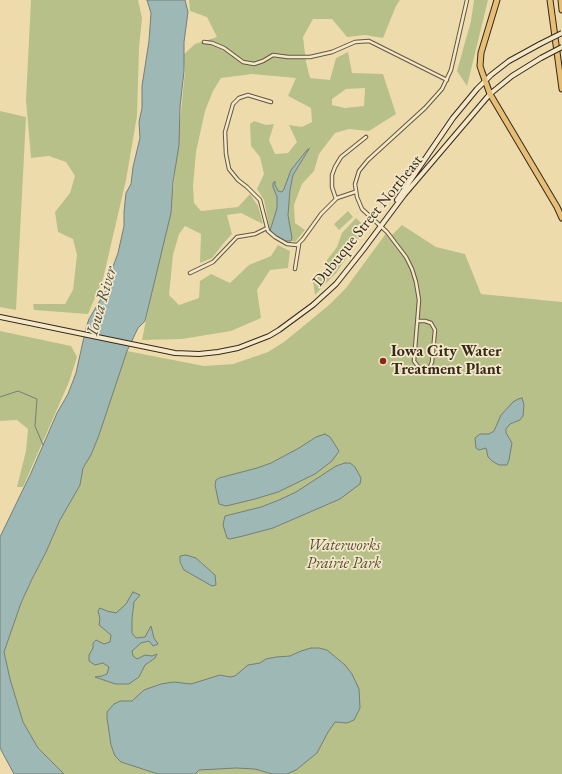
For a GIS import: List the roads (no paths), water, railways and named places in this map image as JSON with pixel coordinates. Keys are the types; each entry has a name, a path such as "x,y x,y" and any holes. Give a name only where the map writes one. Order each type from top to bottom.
{"highway":[{"path":"497,0 481,54 480,66 484,81 490,94 562,218"},
{"path":"550,0 562,89"},
{"path":"561,0 562,10"}],"main road":[{"path":"384,221 453,118 484,81 509,61 562,33"},
{"name":"Dubuque Street Northeast","path":"0,317 169,352 207,354 238,348 269,336 313,305 336,284 418,177 490,94 512,76 562,47"}],"street":[{"path":"418,321 431,323 434,330 432,362 430,367 425,369 420,369 414,361 419,300 412,269 399,247 381,225 368,216 362,209 355,192 355,180 361,168 434,99 442,89 453,64 467,0"},
{"path":"204,42 224,48 243,62 254,64 273,55 288,57 316,56 332,52 355,42 369,41 447,80"},
{"path":"271,102 248,95 239,98 234,104 225,132 226,154 229,169 238,180 260,200 267,228 272,235 291,245 299,244"},
{"path":"336,199 332,187 332,175 335,167 341,157 366,137"},
{"path":"295,269 299,244 321,214 340,196 355,192"},
{"path":"190,273 213,262 237,237 255,234 267,228"}],"water":[{"name":"Iowa River","path":"147,0 185,0 188,12 184,42 184,71 180,107 179,145 173,182 171,213 145,321 138,328 127,351 99,435 91,455 83,468 80,485 60,520 21,603 4,652 10,679 23,722 38,748 64,774 14,774 0,748 0,537 31,473 57,413 68,394 76,373 89,319 102,297 118,253 124,226 126,193 131,184 133,167 140,138 139,122 142,108 142,86 149,41 151,13"},
{"path":"309,149 293,175 288,215 292,238 291,241 286,241 275,236 270,231 277,208 277,197 273,183 275,181 278,191 282,192 291,170"},
{"path":"522,398 524,405 523,416 520,420 510,424 506,429 506,433 512,443 509,460 507,465 499,465 488,457 486,448 479,450 476,448 475,438 480,434 489,434 494,431 501,415 513,402"},
{"path":"325,434 330,437 339,451 332,461 315,474 278,492 226,506 219,504 215,485 216,480 219,478 271,463 316,437"},
{"path":"350,463 355,467 361,478 360,484 340,499 273,528 230,539 227,538 223,525 225,516 261,507 279,500 296,492 336,466"},
{"path":"186,555 196,558 215,575 216,585 212,586 184,570 180,562 180,556"},
{"path":"133,592 140,595 134,602 132,633 136,638 145,637 151,626 154,638 158,644 153,646 149,641 141,643 132,651 133,656 137,659 145,655 152,656 157,654 155,658 145,665 139,677 129,684 115,684 95,677 107,674 109,667 103,663 95,665 89,661 89,655 93,648 93,643 96,640 104,644 110,642 111,635 99,625 100,619 98,611 100,608 116,613 126,604"},
{"path":"311,648 327,650 345,665 352,674 359,689 360,708 354,720 347,723 335,722 317,753 296,770 287,774 272,774 255,769 236,768 199,770 195,774 158,774 121,762 115,756 111,745 107,718 107,712 114,704 120,701 132,701 144,690 161,684 174,682 191,684 220,675 230,677 235,676 248,665 260,663 266,659 290,656"}],"waterway":[{"path":"0,397 18,391 37,399 35,426 43,445"}],"place":[{"name":"Iowa City Water Treatment Plant","path":"383,361"}],"park label":[{"name":"Waterworks Prairie Park","path":"344,555"}]}
